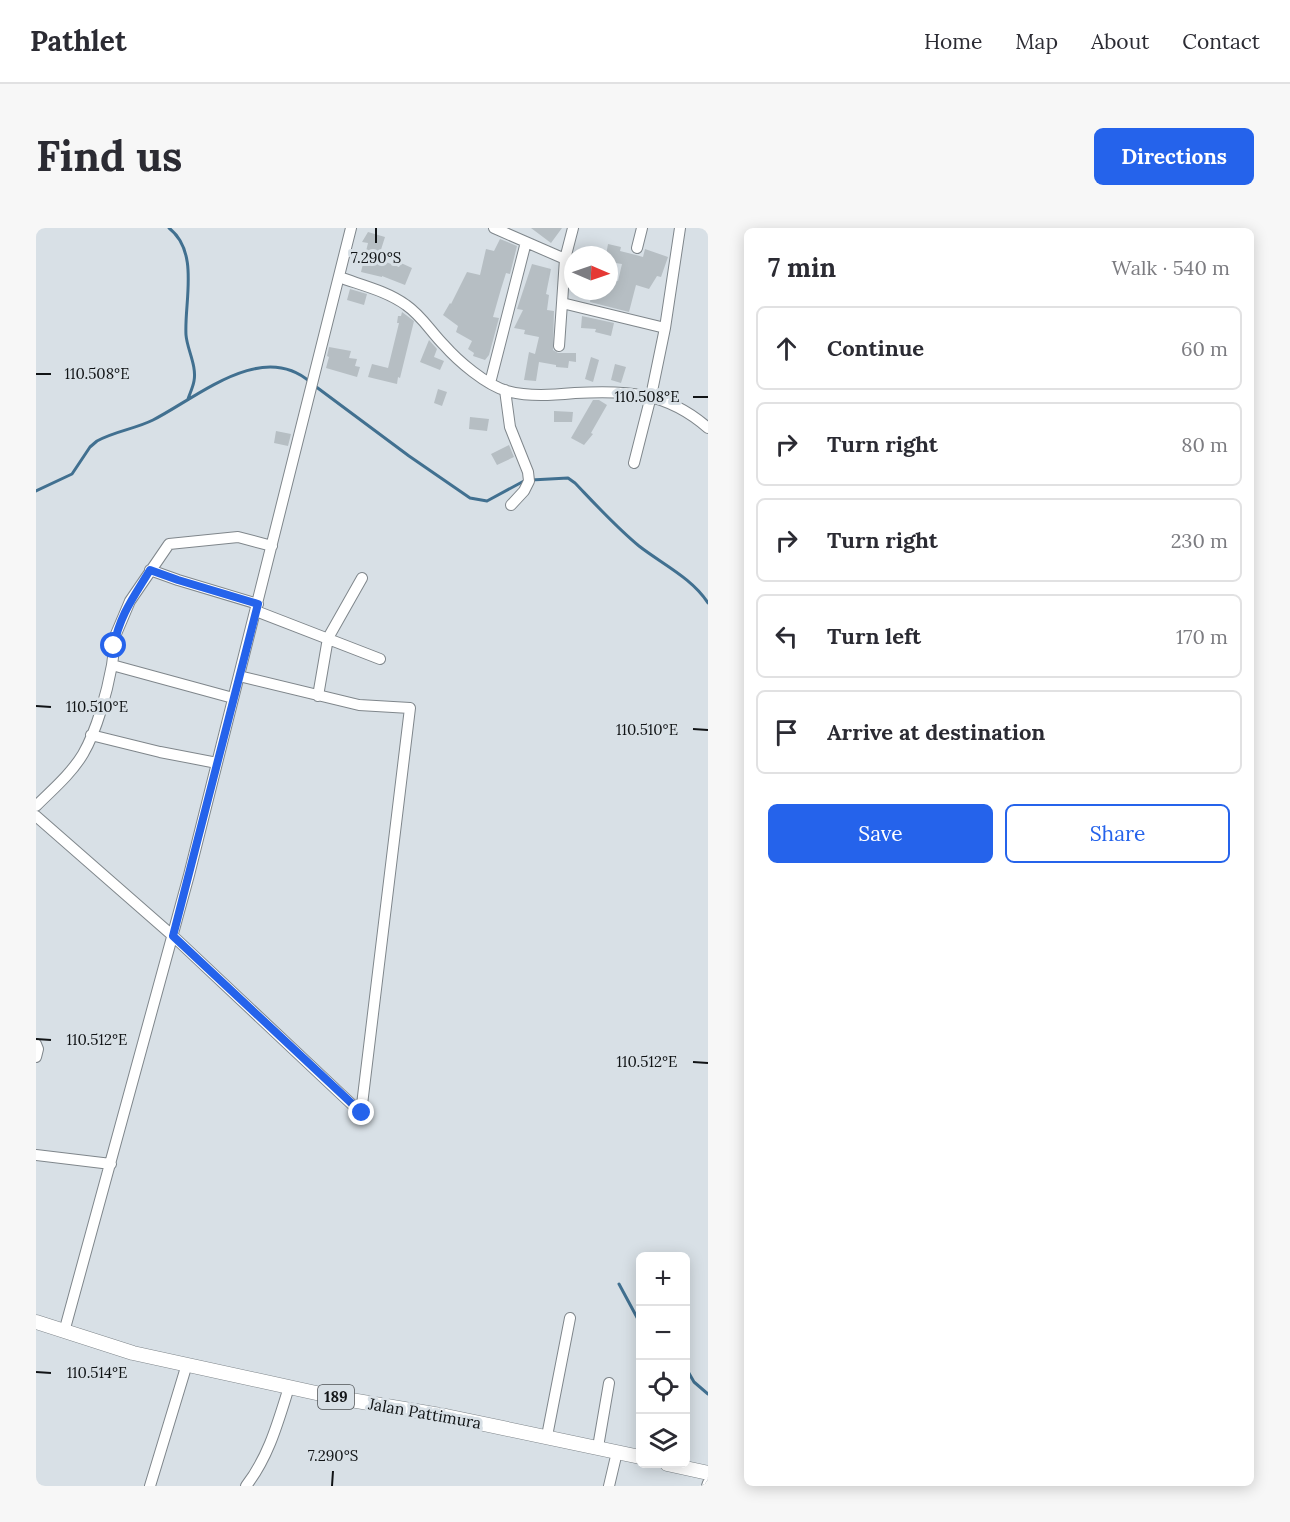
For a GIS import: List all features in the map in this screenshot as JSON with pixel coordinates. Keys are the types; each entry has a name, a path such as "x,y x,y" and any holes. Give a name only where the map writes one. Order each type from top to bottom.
{"main road":[{"name":"Jalan Pattimura","path":"36,1322 133,1353 339,1398 548,1436 636,1456"},
{"path":"685,1468 708,1473"}],"street":[{"path":"64,1332 173,936 351,228"},
{"path":"494,228 564,259"},
{"path":"568,246 573,228"},
{"path":"637,248 642,228"},
{"path":"634,463 665,328 680,228"},
{"path":"490,383 526,242"},
{"path":"559,346 564,274"},
{"path":"339,278 392,296 406,305 421,318 444,346 490,383 505,390 542,395 603,393 651,396 680,407 708,428"},
{"path":"562,303 665,328"},
{"path":"505,390 510,427 528,472 529,481 525,491 511,506"},
{"path":"36,806 70,771 92,735 112,665 119,625 130,601 164,549 172,542 238,537 272,546"},
{"path":"150,570 257,608 380,659"},
{"path":"318,696 328,638 362,578"},
{"path":"112,665 233,698"},
{"path":"36,816 173,936 362,1113 410,708 359,705 239,676"},
{"path":"92,735 159,753 217,764"},
{"path":"36,1044 38,1049 36,1057"},
{"path":"36,1155 111,1164"},
{"path":"548,1436 570,1317"},
{"path":"150,1486 187,1364"},
{"path":"598,1448 609,1383"},
{"path":"246,1486 268,1453 289,1387"},
{"path":"609,1486 617,1452"}],"building":[{"path":"531,228 562,228 551,243"},
{"path":"368,232 385,237 378,259 399,267 401,263 412,268 405,285 382,276 361,272 368,243 362,242"},
{"path":"500,239 517,246 510,274 506,273 493,317 499,318 489,355 485,360 473,356 474,353 468,349 472,341 456,332 458,326 443,315 467,272 480,275 486,249 494,251"},
{"path":"618,246 621,247 620,251 643,257 645,249 668,257 661,277 657,276 649,289 636,285 629,312 590,302 590,300 618,300 618,281 622,264 618,263"},
{"path":"532,264 551,269 546,294 549,295 547,310 554,311 553,350 558,353 576,353 576,362 569,361 568,368 539,362 536,381 524,380 529,352 535,354 539,337 524,334 525,330 514,328 523,310 517,309"},
{"path":"350,289 367,294 364,305 347,300"},
{"path":"402,312 414,321 397,384 368,377 372,364 388,368 399,323 397,323 398,316 401,316"},
{"path":"582,316 614,323 611,336 595,332 596,329 581,328"},
{"path":"429,340 437,349 434,357 444,361 440,370 420,362"},
{"path":"329,347 351,351 349,358 357,359 355,366 360,367 357,377 326,368"},
{"path":"591,357 599,360 593,382 585,379"},
{"path":"615,364 626,367 621,383 611,380"},
{"path":"438,389 447,392 442,406 434,403"},
{"path":"593,400 599,400 607,405 591,433 593,434 584,445 571,438"},
{"path":"554,411 573,412 572,422 554,422"},
{"path":"470,417 489,419 487,431 469,429"},
{"path":"276,431 291,434 288,446 274,443"},
{"path":"509,445 514,457 497,465 491,454"}],"waterway":[{"path":"169,228 179,238 187,264 186,335 195,375 188,399"},
{"path":"36,491 72,474 90,447 97,441 153,420 230,377 251,370 272,367 291,371 310,382"},
{"path":"315,386 470,498 487,501 524,481"},
{"path":"531,480 568,478 631,539 694,586 708,603"},
{"path":"619,1284 636,1316"},
{"path":"690,1375 694,1382 708,1394"}],"route":[{"path":"114,646 119,625 130,601 150,570 258,604 173,936 362,1113"}]}
